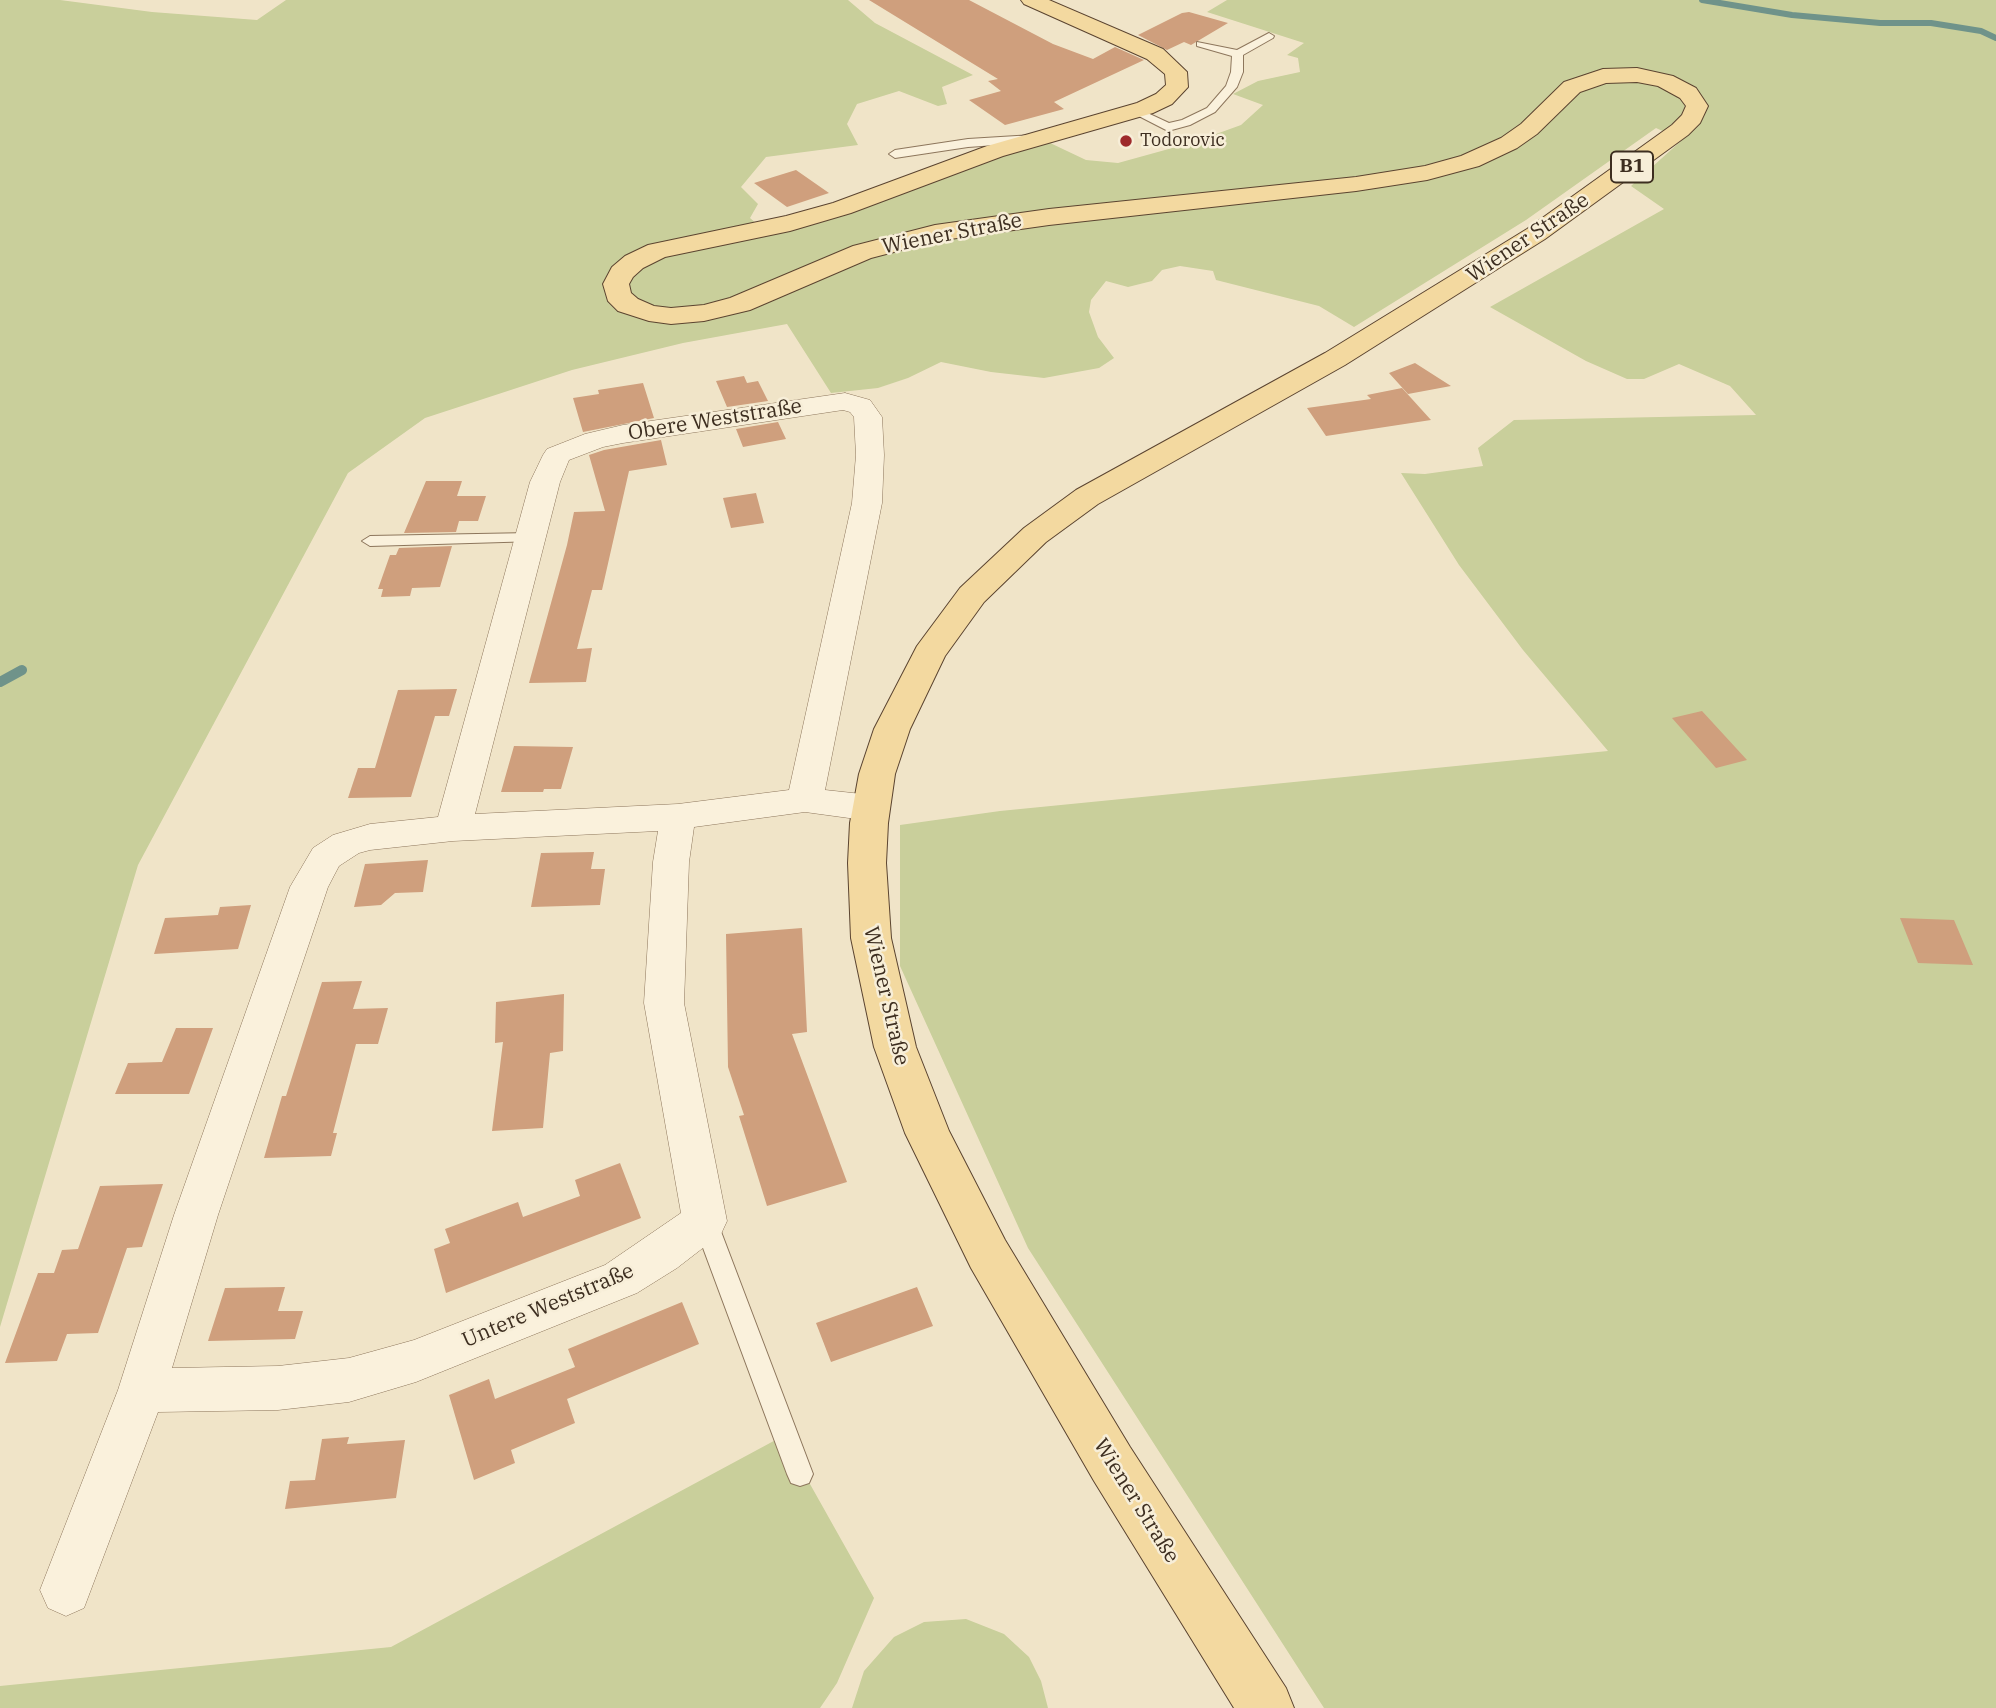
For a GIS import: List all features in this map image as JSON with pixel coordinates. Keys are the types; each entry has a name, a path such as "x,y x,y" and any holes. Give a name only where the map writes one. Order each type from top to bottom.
{"main road":[{"name":"Wiener Straße","path":"1031,0 1144,48 1170,64 1178,76 1179,83 1175,90 1157,103 1135,111 1034,139 822,215 657,251 628,266 618,277 617,292 624,302 649,313 671,316 704,313 740,304 862,252 928,234 1027,220 1356,184 1427,173 1470,161 1509,143 1529,129 1572,87 1603,76 1637,75 1665,80 1688,93 1696,102 1697,109 1687,124 1642,159 1490,264 1312,372 1106,486 1030,540 972,595 929,654 892,729 877,774 871,808 867,896 874,957 895,1047 927,1133 988,1254 1112,1464 1266,1708"}],"street":[{"name":"Obere Weststraße","path":"453,828 550,466 557,456 571,448 623,434 845,401 860,406 868,417 870,455 867,503 805,800"},
{"path":"66,1590 142,1390 196,1215 309,887 326,857 346,844 370,837 453,828 678,817 805,800 871,808"},
{"path":"678,817 671,862 664,1003 705,1221"},
{"name":"Untere Weststraße","path":"142,1390 278,1388 349,1380 416,1361 621,1279 662,1254 705,1221"}],"lane":[{"path":"1200,44 1238,54 1269,36"},
{"path":"1135,111 1168,127 1186,123 1211,110 1231,87 1237,72 1238,54"},
{"path":"895,154 968,143 1034,139"},
{"path":"370,541 531,538"},
{"path":"705,1221 800,1474"}],"green space":[{"path":"0,0 60,0 152,12 257,20 286,0 848,0 875,23 973,75 942,87 947,104 938,106 899,91 857,104 847,124 858,145 766,157 741,187 758,204 750,218 757,224 808,213 1048,142 1086,160 1118,163 1194,142 1241,125 1263,105 1233,94 1258,81 1300,72 1298,58 1287,55 1304,43 1207,12 1227,0 1996,0 1996,1708 1324,1708 1028,1248 900,966 900,825 1000,811 1608,751 1523,650 1459,565 1401,473 1425,474 1483,466 1478,448 1514,420 1756,415 1730,386 1679,364 1644,379 1627,379 1586,361 1490,307 1664,209 1631,186 1682,140 1656,128 1526,220 1354,327 1319,306 1216,280 1213,271 1180,266 1162,270 1152,281 1128,287 1106,281 1091,300 1089,312 1098,337 1114,358 1099,368 1044,378 991,372 941,362 908,378 878,388 831,393 787,324 683,343 572,370 425,418 348,473 138,865 0,1327"},
{"path":"783,1436 874,1598 837,1683 820,1708 0,1708 0,1686 391,1647"},
{"path":"966,1619 1004,1634 1029,1657 1041,1681 1048,1708 852,1708 864,1671 894,1637 924,1622"}],"building":[{"path":"869,0 969,0 1053,44 1093,59 1115,47 1144,60 1054,102 1064,109 1005,125 969,100 1001,91 988,81 998,79"},
{"path":"1189,12 1228,23 1191,45 1184,42 1167,50 1138,35 1182,13"},
{"path":"796,170 829,193 787,207 754,183"},
{"path":"1415,363 1451,386 1408,394 1389,373"},
{"path":"744,376 747,383 758,381 768,401 727,407 716,381"},
{"path":"643,383 654,418 583,432 573,398 599,394 598,390"},
{"path":"1402,388 1431,420 1326,436 1307,408 1371,399 1367,395"},
{"path":"778,422 786,439 743,447 736,429"},
{"path":"661,440 667,465 629,471 602,590 592,590 577,649 592,648 586,682 529,683 574,512 605,511 589,455"},
{"path":"426,481 462,481 457,496 486,496 478,521 459,521 456,532 404,533"},
{"path":"756,493 764,523 731,528 723,498"},
{"path":"452,546 440,587 412,588 410,596 381,597 383,589 378,589 390,555 396,555 399,548"},
{"path":"457,689 449,716 435,716 411,797 348,798 358,768 375,768 398,690"},
{"path":"1702,711 1747,760 1716,768 1672,718"},
{"path":"514,746 573,747 561,789 501,792"},
{"path":"594,852 591,869 605,869 600,905 531,907 541,853"},
{"path":"428,860 423,892 395,893 381,905 354,907 365,864"},
{"path":"251,905 238,949 154,954 165,918 218,915 220,907"},
{"path":"1900,918 1954,920 1973,965 1918,963"},
{"path":"802,928 807,1032 792,1034 847,1182 767,1206 739,1116 744,1115 728,1067 726,934"},
{"path":"362,981 353,1009 388,1008 378,1044 356,1044 333,1133 337,1133 331,1156 264,1158 282,1096 286,1096 322,982"},
{"path":"564,994 563,1051 550,1053 543,1128 492,1131 503,1042 495,1043 496,1002"},
{"path":"176,1028 213,1028 189,1094 115,1094 128,1063 162,1062"},
{"path":"620,1163 641,1218 446,1293 434,1249 450,1243 445,1229 518,1202 523,1217 580,1196 575,1180"},
{"path":"163,1184 142,1247 127,1248 98,1333 67,1334 57,1361 5,1363 38,1273 54,1273 62,1250 78,1249 100,1186"},
{"path":"285,1287 278,1311 303,1311 295,1339 208,1341 225,1288"},
{"path":"917,1287 933,1326 831,1362 816,1323"},
{"path":"682,1302 699,1344 567,1399 575,1423 511,1450 515,1463 474,1480 449,1395 489,1379 495,1399 575,1367 568,1349"},
{"path":"349,1437 347,1444 405,1440 396,1498 285,1509 290,1481 315,1480 322,1439"}],"waterway":[{"path":"1702,0 1792,15 1880,23 1931,23 1981,31 1996,38"},
{"path":"0,682 22,670"}],"place":[{"name":"Todorovic","path":"1126,141"}]}
